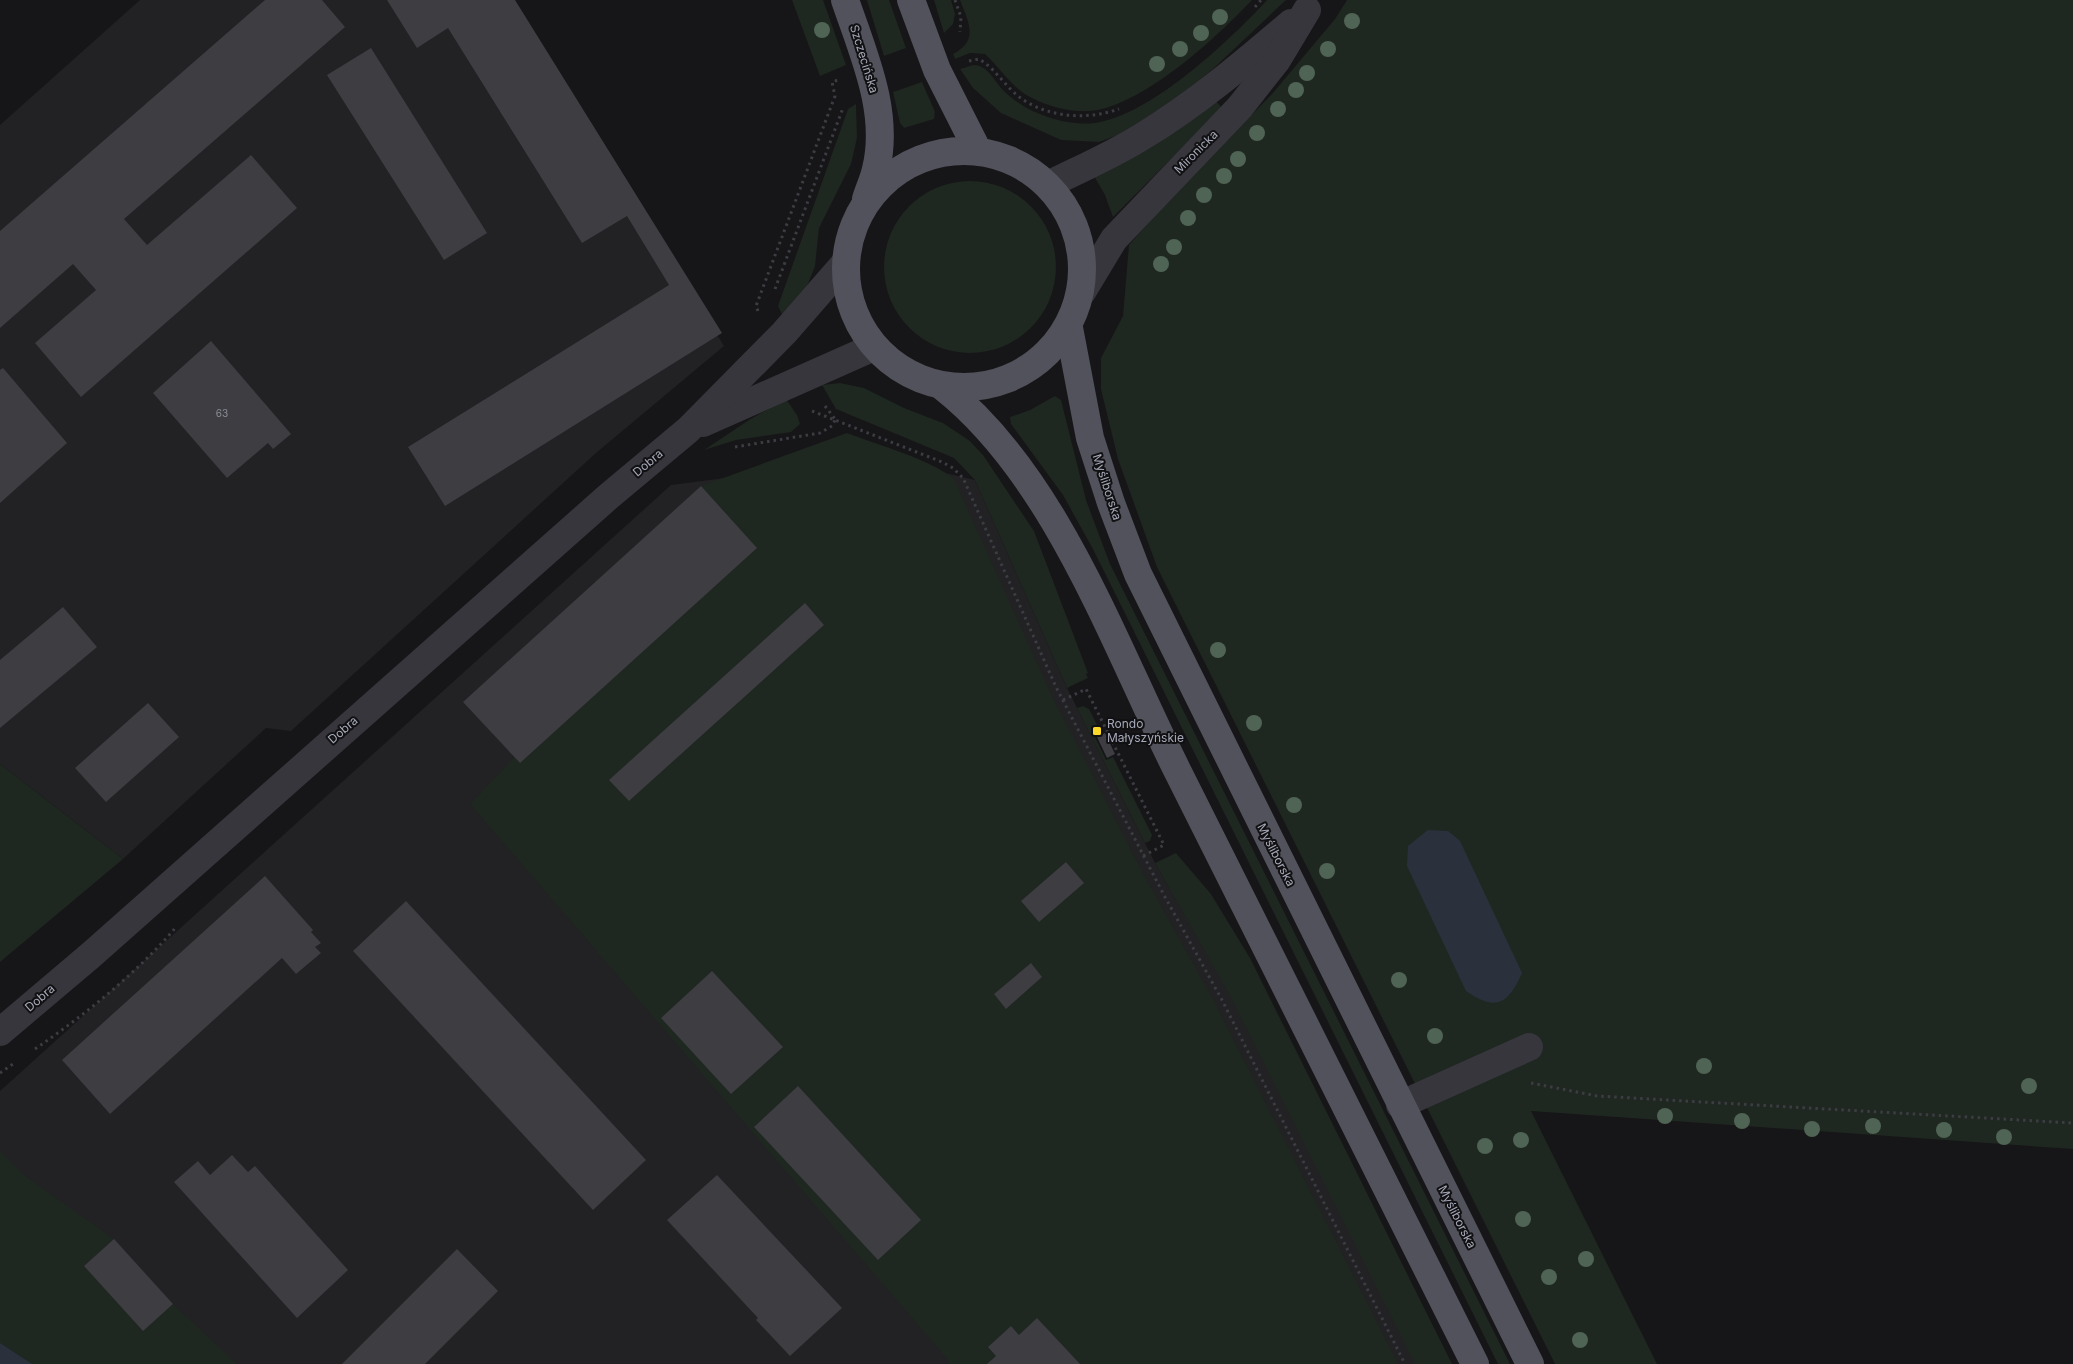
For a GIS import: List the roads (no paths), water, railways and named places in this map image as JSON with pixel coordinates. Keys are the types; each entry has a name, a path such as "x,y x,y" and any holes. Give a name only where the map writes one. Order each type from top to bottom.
{"main road":[{"name":"Szczecińska","path":"845,0 875,92 878,117 880,143 876,169 863,207"},
{"path":"911,0 934,64 978,150"},
{"path":"978,150 1016,162 1048,184 1071,216 1083,253 1082,292 1069,328 1046,357 1015,378 980,388 943,387 905,373 874,347 861,328 852,308 847,286 845,263 850,234 863,207 884,181 912,162 944,152 978,150"},
{"name":"Myśliborska","path":"1069,328 1090,438 1111,503 1138,574 1530,1364"},
{"path":"943,387 979,418 1010,456 1069,548 1168,751 1475,1364"}],"street":[{"name":"Mironicka","path":"1048,184 1106,157 1144,136 1232,73 1311,5"},
{"name":"Mironicka","path":"1082,292 1114,239 1240,107 1271,68 1311,5"},
{"name":"Dobra","path":"0,1032 91,955 609,496 688,430 784,332 845,263"},
{"name":"Dobra","path":"688,430 874,347"},
{"path":"1400,1105 1517,1053"}],"place":[{"name":"Rondo Małyszyńskie","path":"1097,731"}]}
